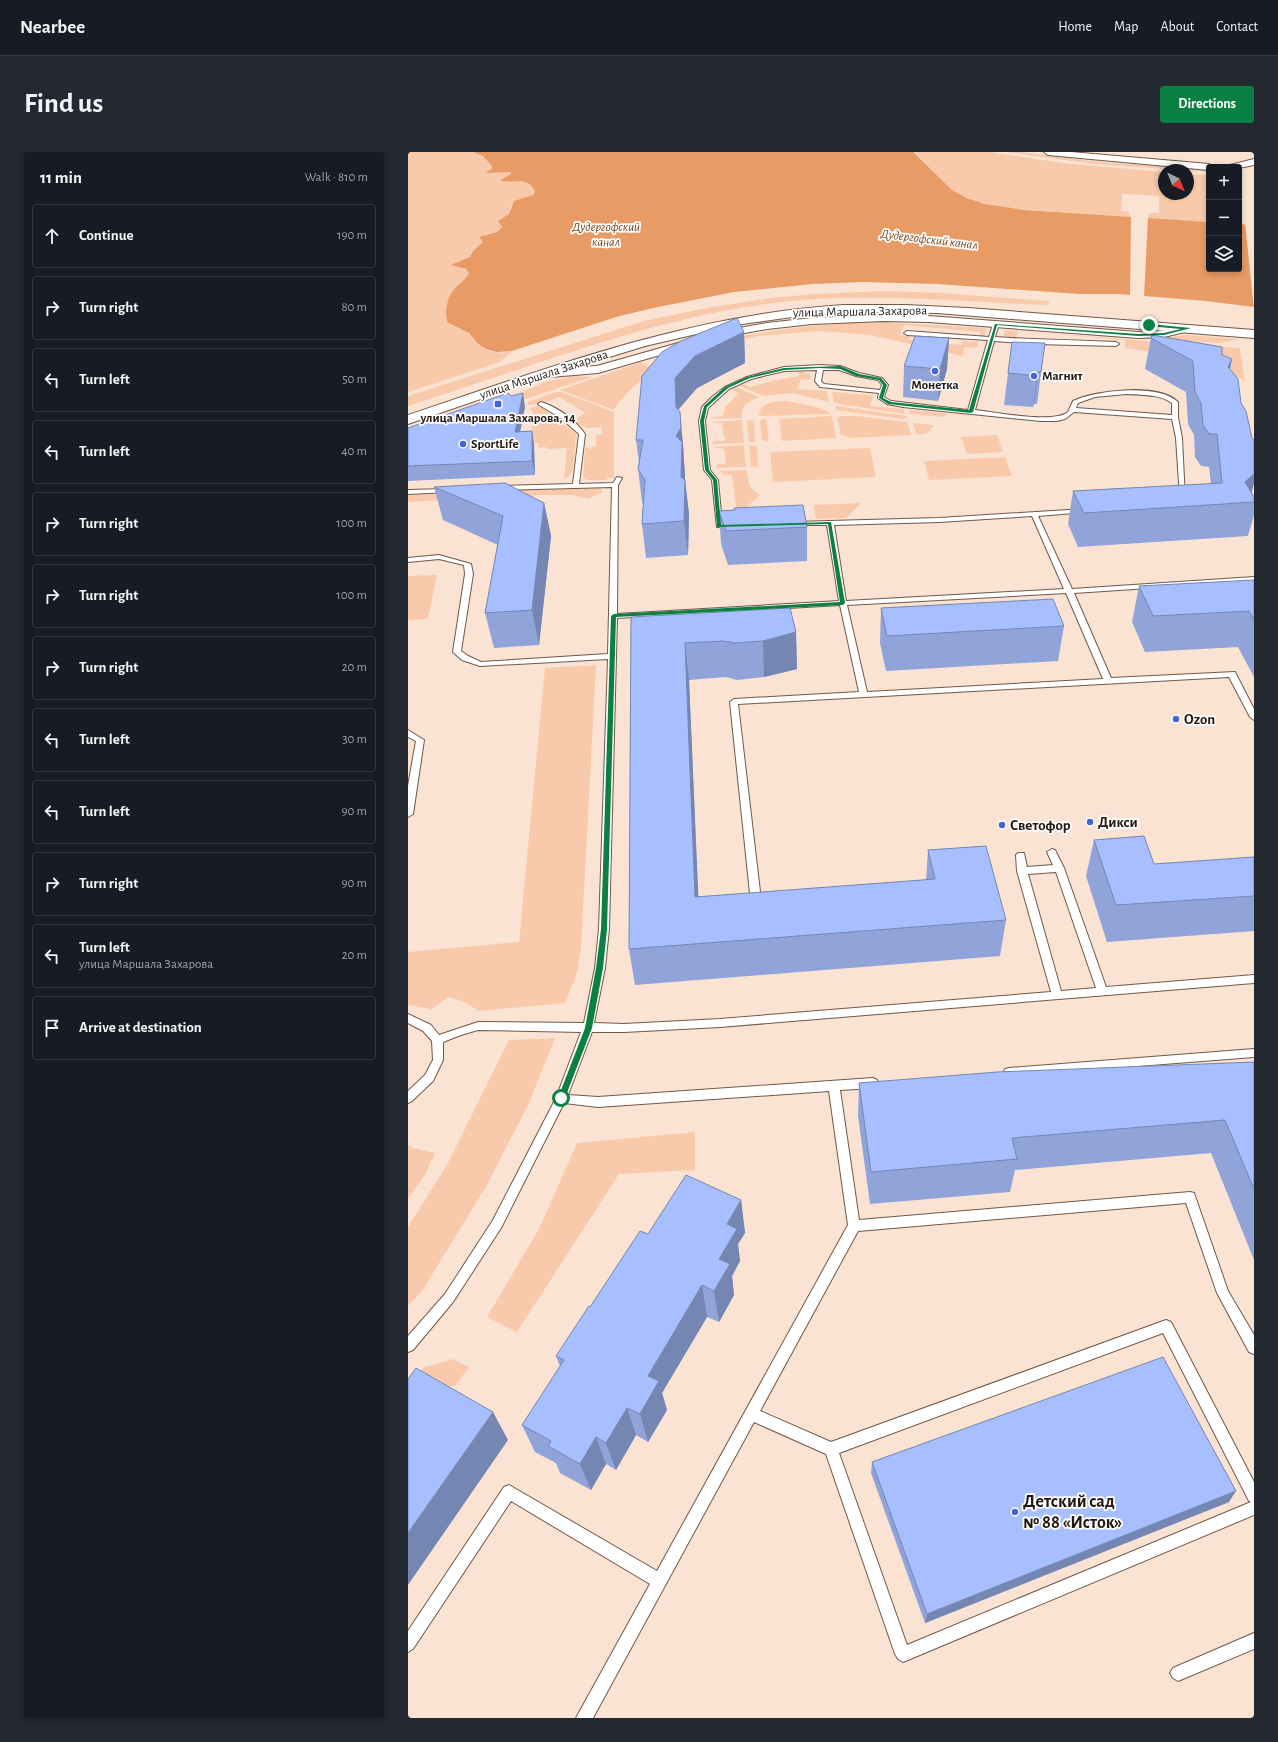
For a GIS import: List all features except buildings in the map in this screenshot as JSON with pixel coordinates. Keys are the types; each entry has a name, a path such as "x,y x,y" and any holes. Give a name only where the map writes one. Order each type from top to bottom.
{"street":[{"path":"1048,152 1206,167"},
{"path":"1242,165 1254,162"},
{"name":"улица Маршала Захарова","path":"408,412 636,338 681,325 728,315 780,307 826,303 925,303 1254,326"},
{"name":"улица Маршала Захарова","path":"408,420 630,347 689,331 734,321 784,314 828,310 880,308 953,311 1254,334"},
{"path":"550,373 598,369 721,334 767,326 812,321 883,318 929,319 1138,335 1164,334 1189,328"}],"lane":[{"path":"971,412 996,324"},
{"path":"907,333 991,339 1116,344"},
{"path":"820,367 818,381 822,386 883,392"},
{"path":"740,526 719,526 715,480 707,470 706,464 702,421 705,407 727,388 749,378 784,369 820,367 840,368 858,375 880,379 885,385 881,398 890,404 971,412 1055,419 1068,416 1073,410 1075,402 1079,399 1122,392 1168,397 1176,402 1175,417 1179,438 1183,498 1178,503"},
{"path":"541,404 571,423 579,429 582,434 576,485"},
{"path":"1073,410 1175,417"},
{"path":"408,1346 449,1298 497,1224 561,1098 588,1028 600,968 604,929 617,481 576,485 492,489"},
{"path":"408,492 454,490"},
{"path":"787,524 939,520 1090,511"},
{"path":"1034,514 1108,680"},
{"path":"830,523 843,603 863,694"},
{"path":"408,560 439,557 466,564 469,574 457,652 465,658 480,664 612,656"},
{"path":"614,616 1069,591 1254,579"},
{"path":"764,903 756,903 734,702 1232,674 1254,717"},
{"path":"408,733 420,740 408,814"},
{"path":"1052,852 1102,991"},
{"path":"1021,855 1022,871 1057,995"},
{"path":"1022,871 1059,868"},
{"path":"438,1040 459,1031 478,1026 624,1028 720,1023 1254,979"},
{"path":"408,1018 427,1028 438,1040 438,1060 429,1078 408,1098"},
{"path":"1001,1072 1254,1053"},
{"path":"561,1098 579,1102 598,1102 886,1082"},
{"path":"584,1718 854,1226 834,1086"},
{"path":"854,1226 1190,1197 1223,1293 1254,1348"},
{"path":"751,1414 832,1449 1166,1326 1254,1496"},
{"path":"832,1449 903,1654 1254,1508"},
{"path":"408,1644 509,1492 659,1581"},
{"path":"1178,1673 1254,1641"}],"shaded area":[{"path":"408,152 473,152 483,156 493,166 492,169 485,173 510,172 511,174 502,179 506,181 520,181 529,183 535,192 534,194 512,204 509,214 498,221 502,227 497,232 484,235 482,243 471,253 470,257 461,262 462,268 469,273 452,293 449,302 448,323 468,333 480,346 488,350 493,352 512,351 500,362 408,392"},
{"path":"913,152 990,152 1063,163 1158,171 1158,196 1122,194 1121,211 1129,211 1129,217 1000,207 975,201 952,190"},
{"path":"1007,152 1021,152 1100,162 1158,166 1158,168 1094,164"},
{"path":"1194,169 1206,170 1206,172 1194,171"},
{"path":"1194,174 1206,175 1206,222 1148,218 1149,213 1159,213 1159,200 1194,200"},
{"path":"886,291 941,293 1046,301 1049,302 1049,305 911,298 842,298 773,303 745,307 690,318 636,332 555,357 408,406 408,396 644,321 706,308 770,298 815,294"},
{"path":"880,322 986,328 984,337 979,337 981,332 904,325 900,335 910,336 909,340 961,345 963,341 979,342 977,348 964,347 963,356 870,335 819,331 759,336 720,344 666,363 655,358 711,343 766,332 822,325"},
{"path":"1005,330 1240,348 1245,381 1217,366 1186,357 1125,348 1125,340 1018,331 1017,335 1011,340 1003,338"},
{"path":"1186,335 1239,339 1220,343 1155,339"},
{"path":"641,362 655,369 643,378 623,398 614,410 560,390"},
{"path":"800,371 809,374 811,377 810,380 801,379 797,389 826,391 829,402 792,393 764,396 739,386 744,384 750,387 799,376 798,372"},
{"path":"573,376 592,377 514,403 507,399 544,382"},
{"path":"736,387 759,397 746,404 742,410 742,418 711,419 714,417 723,416 725,407 739,393 732,390"},
{"path":"556,392 561,392 614,412 614,478 607,478 607,480 587,480 583,478 585,448 596,447 596,435 602,435 602,427 586,428 576,423 576,419 585,413 560,397 540,404 529,405 527,402"},
{"path":"832,392 871,395 873,396 870,406 904,409 904,414 834,403"},
{"path":"778,401 787,401 820,408 831,413 759,416 760,411 765,405"},
{"path":"539,406 576,433 573,470 569,476 564,479 567,448 538,448 539,443 530,443 534,415 530,408"},
{"path":"835,406 906,416 906,418 902,419 837,410"},
{"path":"909,410 947,413 944,417 910,414"},
{"path":"832,416 836,438 782,441 779,419"},
{"path":"840,416 856,416 907,422 911,435 848,438 847,436 841,435 837,418"},
{"path":"762,419 766,419 769,442 762,440 760,421"},
{"path":"742,420 744,443 712,444 714,441 725,441 722,423 711,422"},
{"path":"747,420 754,421 755,442 749,442"},
{"path":"916,423 934,426 927,433 919,435 916,433 913,424"},
{"path":"997,435 1003,452 967,454 961,437"},
{"path":"744,445 746,467 715,468 718,464 726,464 724,449 712,447"},
{"path":"749,445 757,446 758,466 751,467"},
{"path":"870,448 876,477 773,482 770,452"},
{"path":"1005,457 1012,476 929,480 924,461"},
{"path":"746,470 750,487 760,495 732,520 737,513 732,475 724,475 719,471"},
{"path":"594,487 602,489 602,492 588,499 573,495 542,495 408,502 408,495"},
{"path":"861,503 846,518 816,519 814,505"},
{"path":"437,575 428,619 408,620 408,576"},
{"path":"596,665 581,948 577,973 565,1003 479,1011 462,1001 448,997 432,1009 408,1005 408,952 519,942 545,668"},
{"path":"555,1038 528,1105 487,1185 422,1291 408,1306 408,1227 447,1165 509,1040"},
{"path":"695,1132 695,1170 619,1174 517,1332 487,1317 539,1229 577,1143"},
{"path":"408,1145 412,1148 435,1153 426,1173 408,1199"},
{"path":"453,1359 469,1367 455,1386 408,1387 423,1368"}],"water":[{"name":"Дудергофский канал","path":"473,152 913,152 952,190 967,198 985,204 1024,210 1206,222 1206,272 1242,272 1242,224 1254,225 1254,307 1206,301 1119,294 1080,294 937,284 863,282 812,284 734,292 653,308 616,317 512,351 496,352 486,349 478,344 469,333 448,323 446,311 450,295 469,273 466,269 451,265 470,257 473,251 483,242 479,237 497,232 502,227 498,221 509,214 514,201 533,195 535,192 533,187 525,182 501,181 511,174 510,172 485,173 492,169 492,166 483,156"}],"pier":[{"path":"1131,215 1148,216 1144,298 1130,297"},
{"path":"1245,223 1254,223 1254,309"}],"place":[{"name":"Монетка","path":"935,371"},
{"name":"Магнит","path":"1034,376"},
{"name":"улица Маршала Захарова, 14","path":"498,404"},
{"name":"SportLife","path":"463,444"},
{"name":"Ozon","path":"1176,719"},
{"name":"Дикси","path":"1090,822"},
{"name":"Светофор","path":"1002,825"},
{"name":"Детский сад № 88 «Исток»","path":"1015,1512"}],"route":[{"path":"561,1098 588,1028 600,968 604,929 614,616 843,603 830,523 719,526 715,480 707,470 702,421 705,407 727,388 749,378 784,369 820,367 840,368 858,375 880,379 885,385 881,398 890,404 971,412 996,324 1138,335 1164,334 1189,328 1149,325"}]}
